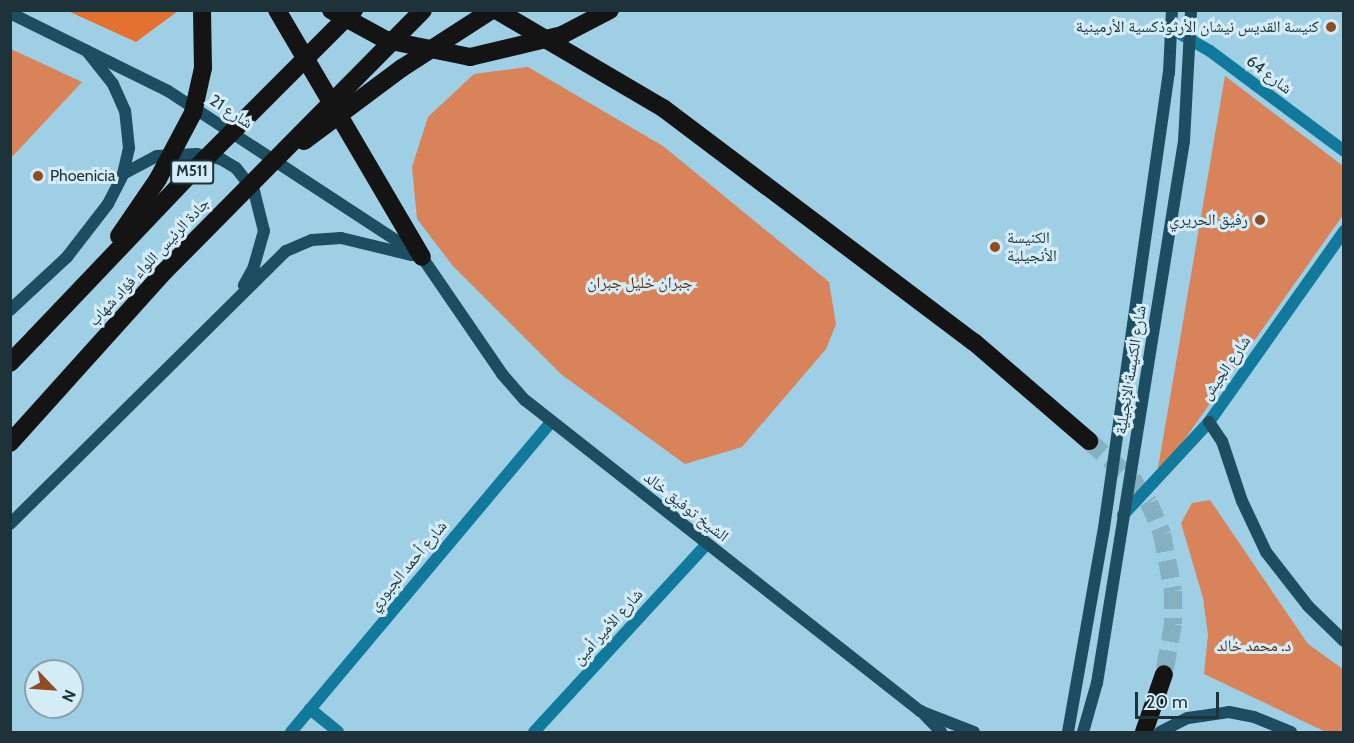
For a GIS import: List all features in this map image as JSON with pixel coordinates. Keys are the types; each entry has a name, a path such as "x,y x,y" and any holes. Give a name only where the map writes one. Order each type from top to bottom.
{"highway":[{"path":"79,291 158,179 186,127 203,68 202,10"},
{"path":"277,10 422,257"},
{"path":"331,10 386,40 470,57 562,35 610,10"},
{"name":"جادة الرئيس اللواء فؤاد شهاب","path":"10,363 354,10"},
{"name":"جادة الرئيس اللواء فؤاد شهاب","path":"10,443 164,273 423,10"},
{"path":"259,174 402,68 494,10 663,108 936,313 1089,441"},
{"path":"1144,732 1164,674"}],"street":[{"name":"شارع الكنيسة الإنجيلية","path":"1068,732 1106,513 1173,29 1172,10"},
{"name":"شارع الكنيسة الإنجيلية","path":"1083,732 1097,683 1184,141 1192,40 1191,10"},
{"name":"شارع 21","path":"10,13 83,47 168,92 422,257"},
{"name":"شارع 64","path":"1173,29 1192,40 1344,152"},
{"path":"10,310 80,241 108,204 123,174 129,148 125,111 113,84 83,47"},
{"path":"123,174 157,156 196,154 221,159 245,176 261,207 264,231 254,267 238,296"},
{"name":"شارع الجيش","path":"1123,515 1209,422 1344,231"},
{"path":"10,524 286,251 312,240 353,240 422,257"},
{"name":"الشيخ توفيق خالد","path":"422,257 502,375 551,422 920,711 974,732"},
{"name":"شارع أحمد الجبوري","path":"291,732 551,422"},
{"path":"1209,422 1222,441 1242,501 1266,552 1308,606 1344,641"},
{"path":"1106,513 1123,515"},
{"name":"شارع الأمير أمين","path":"534,732 707,544"},
{"path":"310,709 338,732"},
{"path":"920,711 941,732"},
{"path":"1160,732 1188,718 1229,712 1254,717 1291,732"}],"green space":[{"path":"11,49 82,82 11,158"},
{"name":"جبران خليل جبران","path":"528,67 663,146 829,282 836,324 826,349 742,447 685,464 562,375 453,266 417,219 412,167 428,117 474,74"},
{"path":"1225,76 1343,166 1343,215 1156,480"},
{"name":"د. محمد خالد","path":"1210,500 1308,644 1343,669 1343,732 1326,732 1204,674 1208,635 1203,598 1181,523 1192,503"}],"shaded area":[{"path":"178,10 136,42 68,11"}],"tunnel":[{"path":"1089,441 1132,479 1149,503 1162,534 1173,591 1173,624 1164,674"}],"place":[{"name":"كنيسة القديس نيشان الأرثوذكسية الأرمينية","path":"1331,27"},
{"name":"Phoenicia","path":"38,176"},
{"name":"رفيق الحريري","path":"1260,220"},
{"name":"الكنيسة الأنجيلية","path":"995,247"}]}
